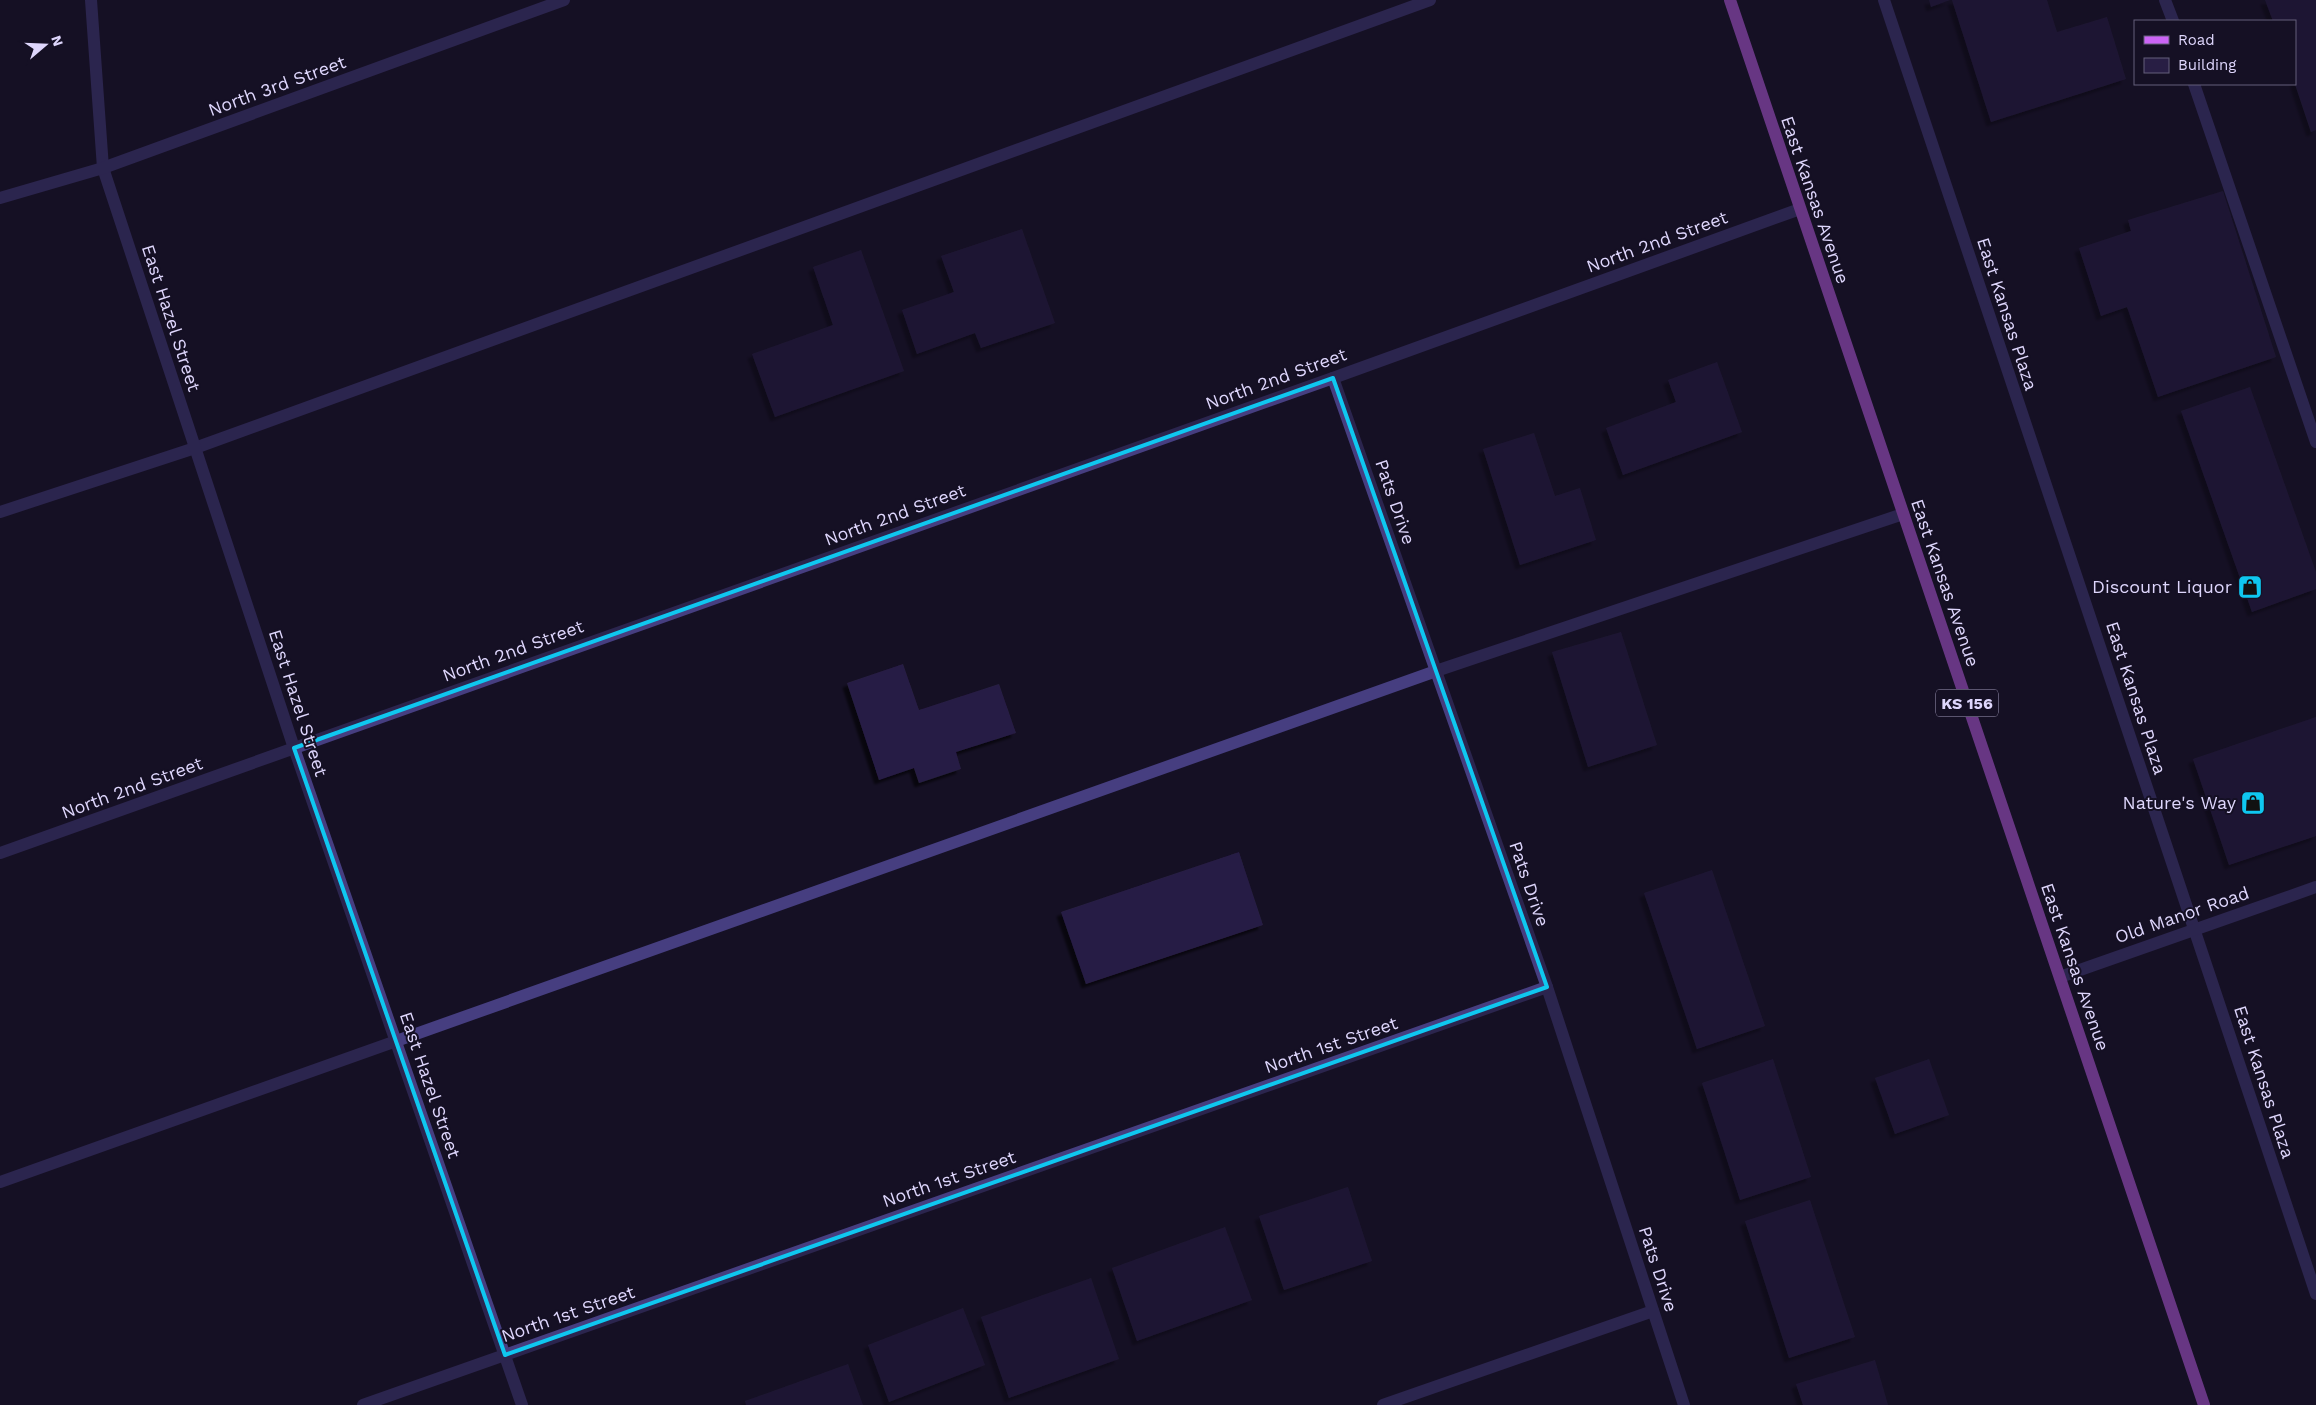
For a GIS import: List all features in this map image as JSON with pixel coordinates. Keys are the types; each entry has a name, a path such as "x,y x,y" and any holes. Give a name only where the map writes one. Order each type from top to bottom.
{"main road":[{"name":"East Kansas Avenue","path":"1730,0 2204,1405"}],"street":[{"name":"East Hazel Street","path":"91,0 103,168 294,748 522,1405"},
{"name":"North 3rd Street","path":"0,198 103,168 564,0"},
{"path":"0,512 196,448 1430,0"},
{"name":"East Kansas Plaza","path":"1884,0 2316,1294"},
{"path":"2166,0 2173,20"},
{"path":"2194,85 2316,442"},
{"name":"North 2nd Street","path":"0,853 1333,378 1800,209"},
{"name":"Pats Drive","path":"1333,378 1547,987 1684,1405"},
{"path":"0,1182 1436,671 1903,514"},
{"name":"Old Manor Road","path":"2060,977 2316,887"},
{"name":"North 1st Street","path":"364,1405 1547,987"},
{"path":"1383,1405 1653,1311"}],"highlighted area":[{"path":"1333,378 1547,987 505,1355 294,748"}],"building":[{"path":"1929,0 1950,0 1931,7"},
{"path":"1952,0 2047,0 2057,32 2107,17 2126,79 1991,122"},
{"path":"2265,0 2316,0 2316,130 2311,132 2295,85 2296,20 2273,20"},
{"path":"2223,191 2276,357 2158,397 2127,307 2101,316 2079,248 2131,231 2128,220"},
{"path":"1022,229 1055,323 981,348 975,333 917,354 902,310 954,292 941,256"},
{"path":"861,250 904,371 775,417 752,354 833,325 813,267"},
{"path":"1717,362 1742,432 1623,475 1606,428 1676,402 1668,380"},
{"path":"2250,387 2316,572 2316,589 2252,612 2181,411"},
{"path":"1534,433 1555,496 1580,488 1596,540 1520,565 1483,449"},
{"path":"1621,632 1657,745 1588,767 1552,652"},
{"path":"903,664 919,710 999,684 1016,733 956,752 961,769 919,783 914,768 879,780 847,683"},
{"path":"2316,717 2316,836 2229,865 2193,759"},
{"path":"1239,852 1263,925 1086,984 1061,912"},
{"path":"1712,870 1765,1026 1697,1049 1644,893"},
{"path":"1773,1059 1811,1177 1740,1200 1702,1083"},
{"path":"1929,1059 1949,1115 1895,1134 1875,1078"},
{"path":"1348,1187 1372,1261 1284,1290 1259,1216"},
{"path":"1810,1200 1855,1337 1789,1358 1745,1221"},
{"path":"1225,1227 1252,1300 1137,1341 1112,1268"},
{"path":"1091,1278 1119,1359 1009,1398 981,1317"},
{"path":"963,1308 985,1365 889,1402 868,1345"},
{"path":"1875,1360 1888,1405 1803,1405 1796,1384"},
{"path":"848,1364 863,1405 746,1405 745,1401"}],"place":[{"name":"Discount Liquor","path":"2250,587"},
{"name":"Nature's Way","path":"2253,803"}]}
